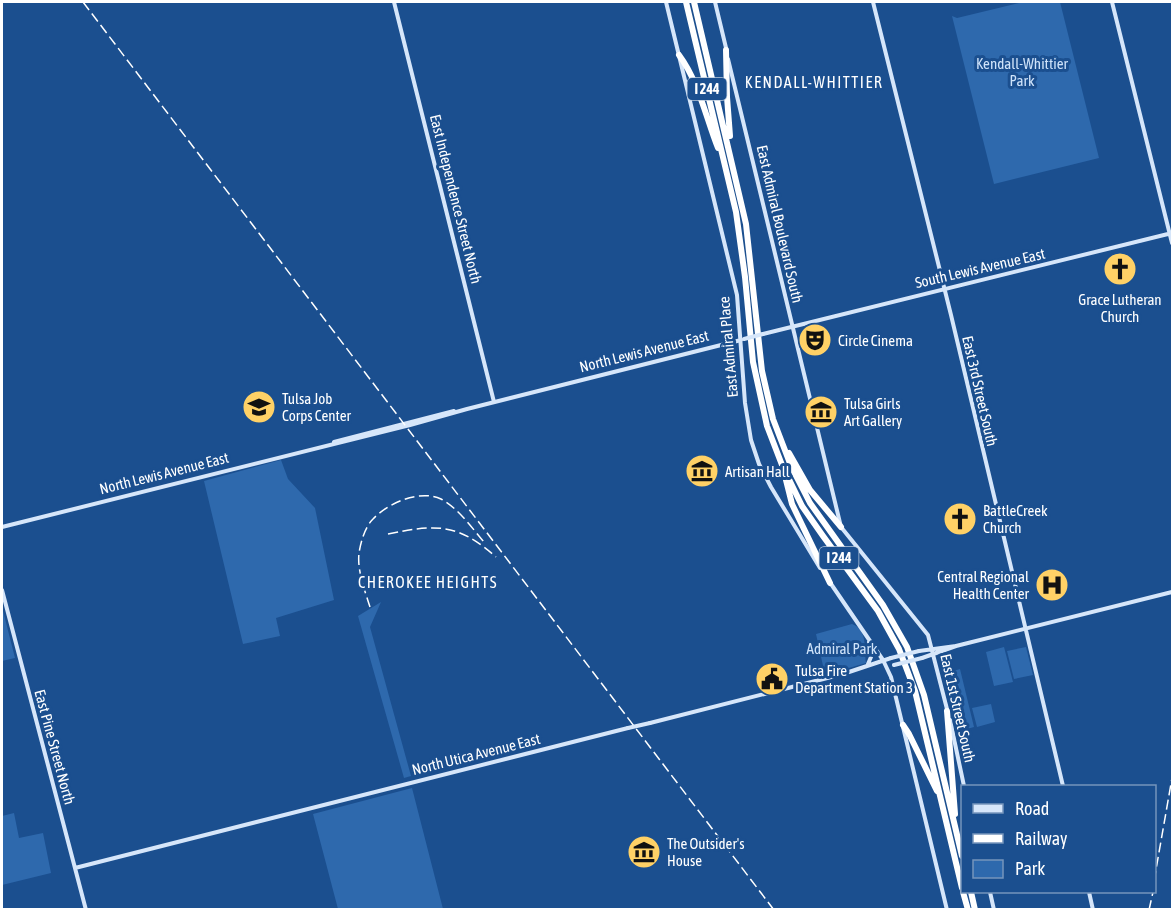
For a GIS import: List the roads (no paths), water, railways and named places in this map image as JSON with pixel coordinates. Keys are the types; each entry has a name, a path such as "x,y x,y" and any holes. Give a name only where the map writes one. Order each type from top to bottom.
{"highway":[{"name":"I 244","path":"695,3 731,154 748,240 762,371 777,432 790,466 810,503 883,605 907,647 924,696 961,849"},
{"name":"I 244","path":"687,4 727,171 742,254 756,382 767,426 782,465 811,519 878,611 899,649 915,691 961,882"},
{"path":"726,50 731,154"},
{"path":"679,55 698,92 727,171"},
{"path":"777,432 806,484 841,527"},
{"path":"782,465 792,504 830,583"},
{"path":"947,711 955,827"},
{"path":"903,725 942,801"},
{"path":"963,893 966,909"},
{"path":"971,893 975,909"}],"main road":[{"name":"East Independence Street North","path":"394,2 494,402"},
{"name":"East Admiral Place","path":"667,2 737,295 746,416 757,458 771,487 830,583 883,660"},
{"name":"East Admiral Boulevard South","path":"715,2 841,527 928,634"},
{"name":"East 3rd Street South","path":"873,2 1063,785"},
{"path":"1112,2 1173,243"},
{"name":"South Lewis Avenue East","path":"793,327 1172,233"},
{"name":"North Lewis Avenue East","path":"2,527 793,327"},
{"name":"East Pine Street North","path":"2,590 86,909"},
{"path":"887,666 933,655 956,646 1173,592"},
{"name":"East 1st Street South","path":"928,634 964,785"},
{"path":"868,665 871,657 869,640"},
{"name":"North Utica Avenue East","path":"75,868 843,674 883,660 932,648 956,646"},
{"path":"883,660 887,666 903,725 947,909"},
{"path":"990,893 994,909"},
{"path":"1089,893 1093,909"}],"railway":[{"path":"83,2 774,910"},
{"path":"370,607 360,574 359,553 368,526 379,513 387,508 405,499 433,496 441,499 459,513 484,542"},
{"path":"388,534 420,529 446,529 470,538 496,557"},
{"path":"1156,870 1172,778"},
{"path":"1149,910 1153,893"}],"place":[{"name":"Grace Lutheran Church","path":"1120,269"},
{"name":"Circle Cinema","path":"815,340"},
{"name":"Tulsa Job Corps Center","path":"259,407"},
{"name":"Tulsa Girls Art Gallery","path":"821,412"},
{"name":"Artisan Hall","path":"702,471"},
{"name":"BattleCreek Church","path":"960,519"},
{"name":"Central Regional Health Center","path":"1052,585"},
{"name":"Tulsa Fire Department Station 3","path":"772,679"},
{"name":"The Outsider's House","path":"644,852"}],"district":[{"name":"KENDALL-WHITTIER","path":"814,82"},
{"name":"CHEROKEE HEIGHTS","path":"428,582"}],"park label":[{"name":"Kendall-Whittier Park","path":"1022,72"},
{"name":"Admiral Park","path":"842,648"}]}
